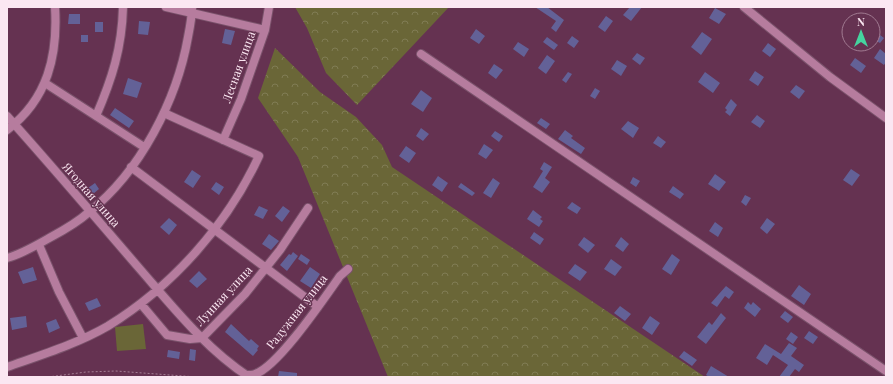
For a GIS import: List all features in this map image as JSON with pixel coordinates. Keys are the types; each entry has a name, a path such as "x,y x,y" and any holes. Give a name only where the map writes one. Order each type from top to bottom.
{"street":[{"path":"7,130 35,100 46,83 56,44 55,7"},
{"path":"96,116 116,64 121,42 123,7"},
{"name":"Лесная улица","path":"166,7 192,9 265,30 241,99 223,140"},
{"path":"265,30 269,7"},
{"path":"744,7 830,77 886,118"},
{"path":"8,256 39,245 90,212 116,187 132,167 164,113 181,67 192,9"},
{"path":"422,54 886,371"},
{"path":"46,83 144,147"},
{"path":"7,367 56,350 83,338 107,326 140,304 193,256 215,229 237,198 259,156 164,113"},
{"name":"Ягодная улица","path":"7,116 157,289"},
{"path":"132,167 318,307"},
{"name":"Лунная улица","path":"140,304 167,335 190,339 202,338 245,294 266,268 308,208"},
{"path":"39,245 59,292 83,338"},
{"name":"Радужная улица","path":"157,289 202,338 226,361 247,376 256,374 268,366 291,342 340,276 348,269"}],"path":[{"path":"48,377 86,372 116,371 197,377"}],"green space":[{"path":"295,7 449,7 357,105 326,73 307,28"},
{"path":"275,48 320,92 356,117 382,145 392,167 705,377 388,377 298,157 258,98"},
{"path":"143,324 146,349 117,351 115,327"}],"building":[{"path":"535,7 547,7 564,20 556,32 551,28 556,21"},
{"path":"630,7 642,7 631,21 623,15"},
{"path":"715,8 726,14 719,24 709,18"},
{"path":"69,14 80,14 80,24 68,24"},
{"path":"606,16 613,21 605,32 598,27"},
{"path":"139,21 150,22 148,35 138,34"},
{"path":"95,22 103,22 103,32 95,32"},
{"path":"225,29 235,31 231,45 222,43"},
{"path":"476,29 485,36 479,44 470,38"},
{"path":"702,32 712,39 701,55 691,47"},
{"path":"81,35 88,35 88,42 81,42"},
{"path":"572,36 579,41 574,48 567,43"},
{"path":"547,37 558,45 554,50 543,42"},
{"path":"518,42 529,49 524,57 513,49"},
{"path":"768,43 776,49 770,57 762,51"},
{"path":"881,50 886,54 886,62 884,65 874,58 878,52 881,52"},
{"path":"637,53 645,58 640,65 632,59"},
{"path":"547,55 555,61 546,74 538,68"},
{"path":"855,58 866,66 861,73 850,65"},
{"path":"617,60 627,66 621,76 611,69"},
{"path":"494,64 503,70 496,79 488,73"},
{"path":"755,71 764,77 758,86 749,80"},
{"path":"568,72 572,74 566,83 562,80"},
{"path":"705,72 720,83 713,93 698,82"},
{"path":"128,78 142,83 137,98 123,94"},
{"path":"796,85 805,91 799,99 790,92"},
{"path":"595,88 600,91 595,99 590,96"},
{"path":"421,90 432,98 423,112 411,104"},
{"path":"731,99 737,105 730,116 725,112 727,110 725,108"},
{"path":"115,108 134,121 129,128 110,115"},
{"path":"757,115 765,121 760,128 751,122"},
{"path":"541,118 550,124 546,129 537,123"},
{"path":"628,121 639,128 633,138 621,129"},
{"path":"421,128 429,134 423,141 416,136"},
{"path":"565,130 573,136 571,138 585,148 581,154 558,139"},
{"path":"495,131 503,136 499,142 491,136"},
{"path":"658,136 666,142 661,148 653,143"},
{"path":"484,144 493,150 486,159 478,154"},
{"path":"406,146 416,153 409,163 399,156"},
{"path":"544,162 552,167 545,178 550,182 542,193 533,187 543,171 540,169"},
{"path":"851,169 860,175 852,186 843,180"},
{"path":"192,170 201,176 193,188 184,182"},
{"path":"715,174 726,182 719,191 708,184"},
{"path":"438,176 448,183 442,192 432,185"},
{"path":"633,177 640,181 636,187 630,183"},
{"path":"493,178 500,183 491,198 483,193"},
{"path":"216,182 224,187 219,195 211,189"},
{"path":"95,183 99,189 93,194 88,188"},
{"path":"461,183 475,193 472,196 458,187"},
{"path":"673,186 684,194 680,199 669,192"},
{"path":"745,195 751,198 746,206 741,202"},
{"path":"572,202 581,208 577,214 567,208"},
{"path":"259,206 268,210 263,219 254,215"},
{"path":"283,206 290,211 282,222 275,216"},
{"path":"533,210 542,217 540,219 543,221 539,227 527,219"},
{"path":"169,218 177,225 169,235 160,227"},
{"path":"767,218 775,224 767,234 760,228"},
{"path":"715,222 723,228 718,237 709,231"},
{"path":"534,232 544,239 540,245 530,238"},
{"path":"269,234 279,241 271,250 262,244"},
{"path":"584,237 595,245 588,253 578,245"},
{"path":"621,237 629,244 623,252 615,246"},
{"path":"293,252 298,256 287,271 280,265 289,254 291,255"},
{"path":"301,254 310,260 307,265 298,259"},
{"path":"672,254 680,260 671,275 662,269"},
{"path":"611,259 622,267 615,276 604,269"},
{"path":"575,264 587,272 580,281 568,273"},
{"path":"33,267 37,280 23,284 18,272"},
{"path":"310,267 320,274 311,288 300,281"},
{"path":"199,271 207,279 197,288 189,281"},
{"path":"799,285 811,294 804,305 791,296"},
{"path":"726,286 734,292 729,299 725,296 717,307 711,303"},
{"path":"97,298 101,306 89,311 85,303"},
{"path":"748,302 751,305 753,302 761,309 755,317 744,308"},
{"path":"620,306 631,314 625,321 614,313"},
{"path":"785,311 793,317 788,323 780,317"},
{"path":"721,313 726,318 706,344 697,337 709,322 712,325"},
{"path":"26,316 27,327 12,330 10,318"},
{"path":"650,316 660,323 652,335 642,328"},
{"path":"56,319 60,328 49,333 46,323"},
{"path":"231,324 249,341 251,339 259,346 257,349 258,350 253,356 225,332"},
{"path":"809,331 818,337 813,344 804,338"},
{"path":"791,332 798,337 793,344 786,339"},
{"path":"789,343 797,348 791,356 804,365 799,372 795,369 789,377 779,377 788,365 773,355 767,365 756,358 765,344 781,354"},
{"path":"190,349 196,350 195,361 189,360"},
{"path":"168,350 180,352 179,359 167,357"},
{"path":"684,351 697,360 692,366 679,357"},
{"path":"711,366 729,377 709,377 706,375"},
{"path":"279,371 297,373 297,377 278,377"}]}
